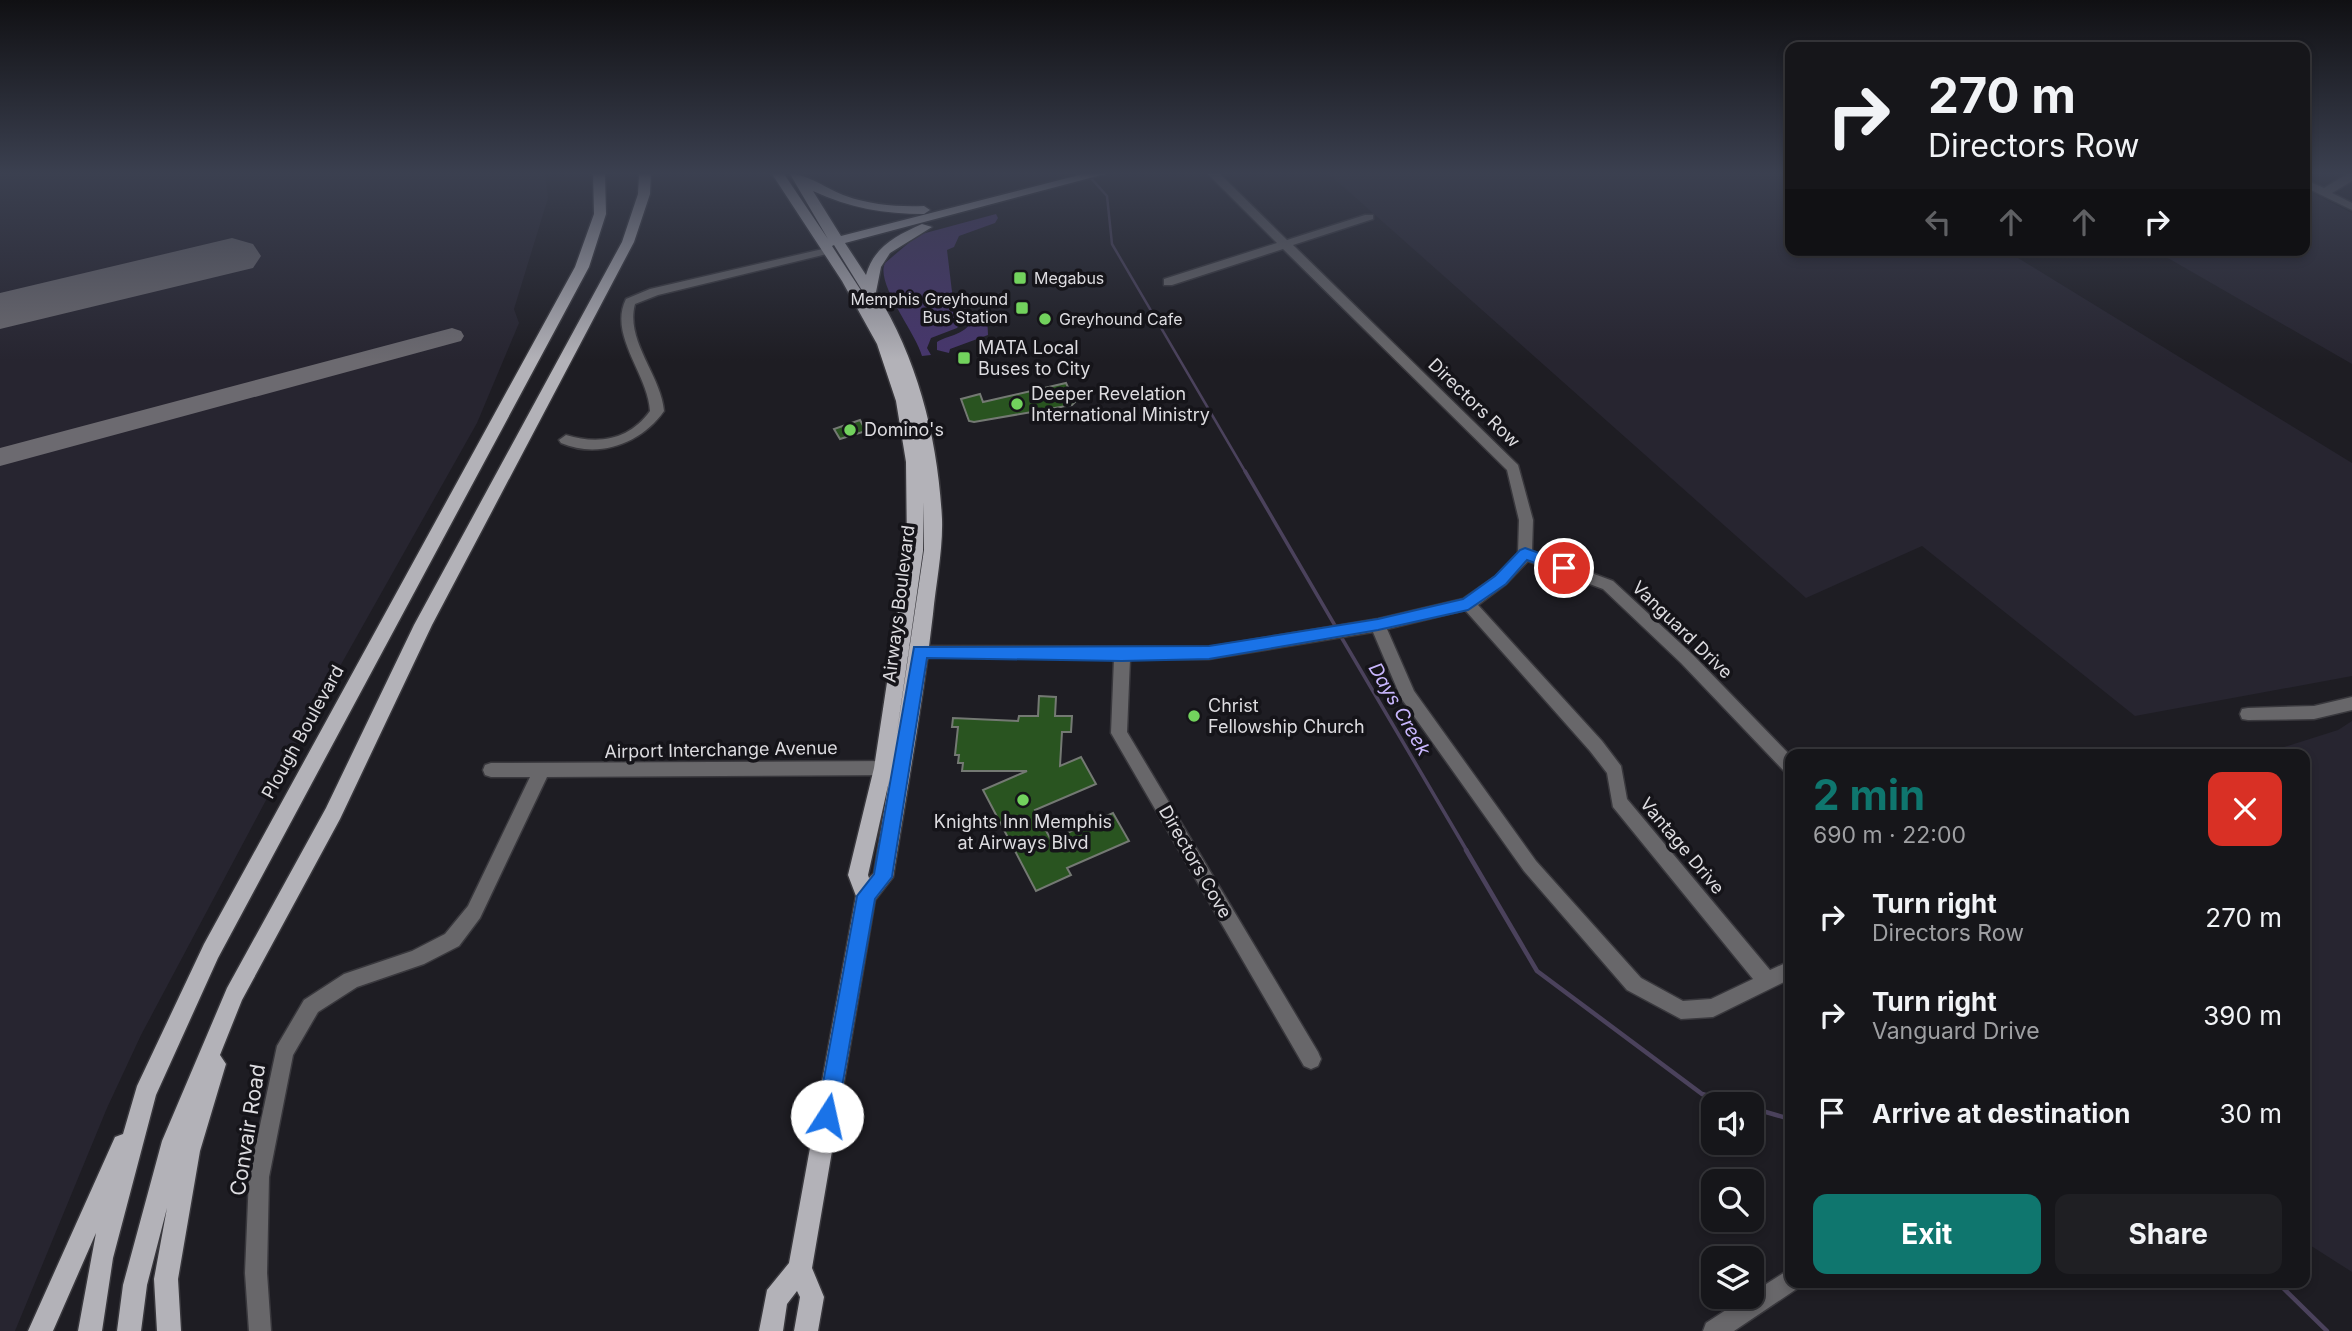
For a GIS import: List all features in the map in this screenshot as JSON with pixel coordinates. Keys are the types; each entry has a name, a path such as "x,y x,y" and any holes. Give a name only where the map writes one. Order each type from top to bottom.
{"main road":[{"name":"Plough Boulevard","path":"90,1331 101,1258 145,1094 211,951 582,267 592,236"},
{"path":"129,1331 135,1285 173,1142 234,995 333,813 423,625 630,236"},
{"name":"Airways Boulevard","path":"825,236 869,293 881,324"},
{"name":"Airways Boulevard","path":"771,1331 776,1299 800,1268 866,896 883,877 892,767 934,520 926,444 905,362 827,236"},
{"path":"832,246 866,236"},
{"path":"832,246 876,236"},
{"path":"869,293 873,266 882,252 903,236"},
{"path":"169,1331 166,1279 189,1151 234,995"},
{"path":"40,1331 145,1094"},
{"name":"Airways Boulevard","path":"800,1268 812,1297 806,1331"}],"street":[{"name":"Directors Row","path":"1275,236 1513,468 1526,520 1525,554"},
{"path":"1168,282 1305,236"},
{"path":"566,440 579,446 624,438 647,424 657,411 657,400 625,314 630,302 646,294 832,246"},
{"path":"911,652 1122,655 1209,653 1369,626 1468,604 1501,580 1525,554"},
{"name":"Vanguard Drive","path":"1525,554 1608,585 1687,659 1785,761"},
{"name":"Vantage Drive","path":"1468,604 1528,675 1596,746 1615,771 1619,802 1768,982"},
{"path":"1369,626 1407,694 1530,866 1634,984 1681,1010 1713,1008 1785,973"},
{"name":"Directors Cove","path":"1122,655 1119,733 1311,1059"},
{"path":"2248,714 2303,714 2338,709 2352,703"},
{"name":"Airport Interchange Avenue","path":"541,771 892,767"},
{"path":"491,770 541,771"},
{"name":"Convair Road","path":"260,1331 256,1273 259,1177 284,1052 311,1006 351,980 417,958 452,940 474,912 541,771"},
{"path":"1714,1331 1785,1283"}],"shaded area":[{"path":"0,236 536,236 514,309 519,323 477,423 290,755 141,1035 107,1108 15,1331 0,1331"},
{"path":"917,236 959,236 954,247 947,250 953,300 960,299 961,303 953,308 954,316 961,314 963,321 957,328 931,338 927,348 931,355 922,356 891,295 883,272 885,263"},
{"path":"1399,236 1785,236 1785,256 2015,256 2352,463 2352,676 2135,716 1922,546 1806,598"},
{"path":"2310,236 2352,236 2352,364 2164,256 2310,256"},
{"path":"980,311 987,314 988,335 950,349 949,353 937,350 937,342 965,329 972,313"},
{"path":"2352,721 2352,1272 2310,1245 2310,749 2278,749 2338,730"}],"building":[{"name":"Deeper Revelation International Ministry","path":"1066,383 1075,402 1072,405 974,422 969,421 961,399 980,394 983,402"},
{"name":"Domino's","path":"860,420 866,431 840,439 834,429"},
{"name":"Knights Inn Memphis at Airways Blvd","path":"1039,696 1056,697 1055,716 1072,716 1071,732 1062,732 1060,766 1081,757 1096,784 1035,810 1051,840 1113,813 1129,841 1067,868 1071,875 1036,891 983,790 1027,771 962,771 963,763 958,763 959,755 955,755 958,727 952,727 953,718 1018,721 1019,716 1038,716"}],"waterway":[{"name":"Days Creek","path":"1111,236 1112,244 1246,473"},
{"name":"Days Creek","path":"1245,471 1337,629"},
{"name":"Days Creek","path":"1340,635 1467,851"},
{"name":"Days Creek","path":"1466,850 1537,971 1701,1093"},
{"name":"Days Creek","path":"1764,1111 1785,1118"},
{"name":"Days Creek","path":"2283,1288 2327,1331"}],"taxiway":[{"path":"0,457 452,336"}],"runway":[{"path":"0,311 232,256"}],"place":[{"name":"Megabus","path":"1020,278"},
{"name":"Memphis Greyhound Bus Station","path":"1022,308"},
{"name":"Greyhound Cafe","path":"1045,319"},
{"name":"MATA Local Buses to City","path":"964,358"},
{"name":"Deeper Revelation International Ministry","path":"1017,404"},
{"name":"Domino's","path":"850,430"},
{"name":"Christ Fellowship Church","path":"1194,716"},
{"name":"Knights Inn Memphis at Airways Blvd","path":"1023,800"}],"route":[{"path":"827,1116 866,896 883,877 920,651 1122,655 1209,653 1378,625 1450,610 1468,604 1501,580 1525,554 1564,568"}]}
